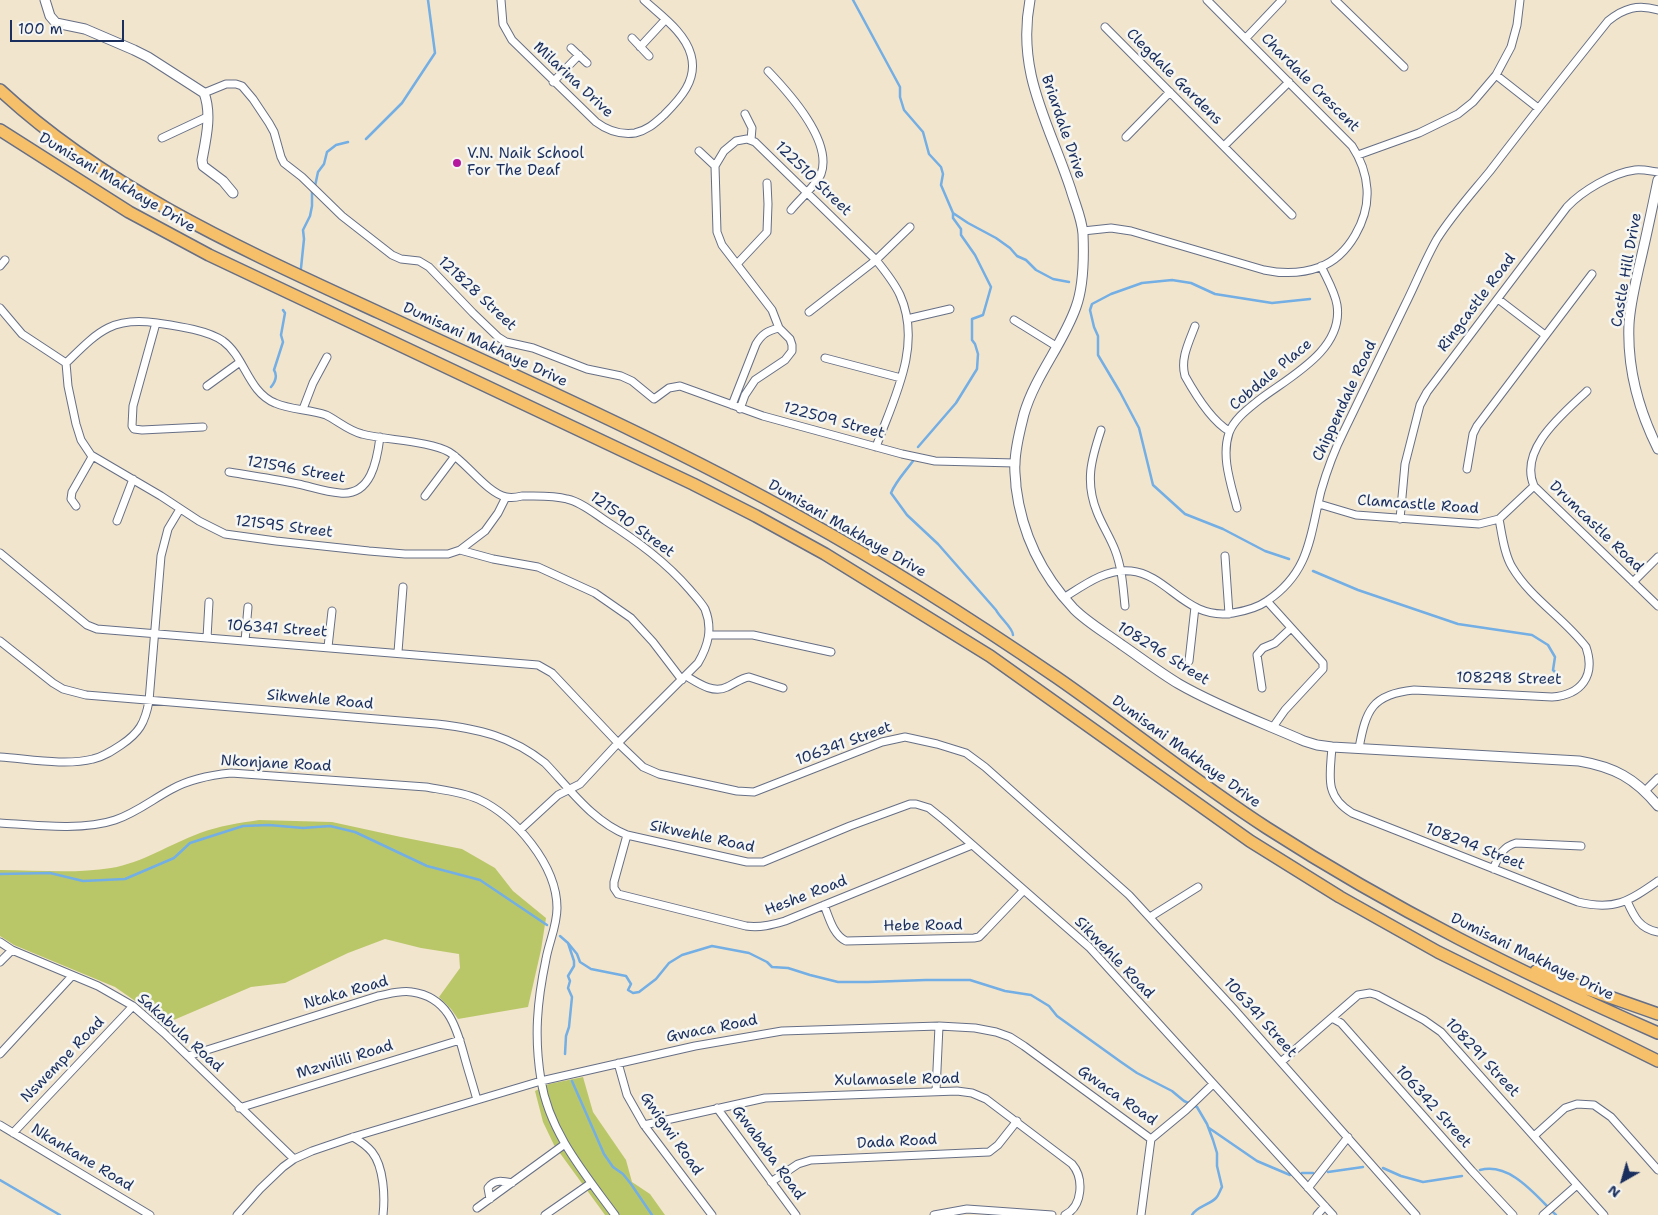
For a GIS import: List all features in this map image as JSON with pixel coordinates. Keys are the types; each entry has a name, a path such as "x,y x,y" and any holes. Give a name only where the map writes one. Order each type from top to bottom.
{"main road":[{"name":"Dumisani Makhaye Drive","path":"0,90 20,109 86,158 143,195 200,227 282,268 661,444 802,518 886,567 1006,643 1264,826 1382,898 1478,950 1658,1033"},
{"name":"Dumisani Makhaye Drive","path":"0,130 129,212 209,255 686,480 812,546 990,656 1243,836 1325,888 1438,952 1658,1061"},
{"path":"1478,950 1658,1014"}],"street":[{"path":"46,0 50,16 56,22 85,29 134,50 204,93 207,103 207,117 203,166 223,181 233,193"},
{"name":"Milarina Drive","path":"501,0 503,24 506,32 517,46 596,122 605,129 623,134 645,130 652,126 684,93 691,77 692,62 688,47 683,39 644,0"},
{"name":"Briardale Drive","path":"1030,0 1026,34 1030,78 1067,178 1083,231"},
{"name":"Chardale Crescent","path":"1083,231 1110,228 1131,231 1278,273 1298,272 1322,266 1341,253 1358,230 1367,200 1366,178 1358,155 1336,127 1207,0"},
{"path":"1246,38 1282,0"},
{"path":"1335,0 1404,67"},
{"path":"1358,155 1419,133 1458,114 1473,102 1496,75 1511,47 1517,25 1520,0"},
{"name":"Chippendale Road","path":"1065,597 1092,580 1130,570 1146,575 1194,607 1211,612 1229,614 1253,608 1267,601 1286,586 1305,558 1323,484 1334,451 1434,244 1538,108 1608,21 1624,10 1646,3 1658,10"},
{"path":"640,47 665,20"},
{"name":"Clegdale Gardens","path":"1105,27 1292,215"},
{"path":"632,38 649,56"},
{"path":"571,48 587,63"},
{"path":"553,82 579,55"},
{"path":"768,71 795,102 813,130 820,148 822,165 818,179 791,210"},
{"path":"1496,75 1538,108"},
{"name":"Clegdale Gardens","path":"1224,146 1289,82"},
{"name":"121828 Street","path":"204,93 226,84 242,86 269,123 274,132 281,157 286,164 342,216 392,255 401,259 419,261 429,267 501,339 512,344 533,348 587,368 621,376 632,381 654,399"},
{"path":"1126,136 1170,92"},
{"path":"740,409 745,395 755,380 780,364 792,351 790,340 779,328 772,310 722,245 717,232 715,166 724,151 731,144 742,140 751,140 752,128 745,114"},
{"path":"162,138 207,117"},
{"name":"122510 Street","path":"751,140 756,142 876,260 898,291 908,319 908,349 901,378 876,447"},
{"path":"698,151 715,166"},
{"name":"Ringcastle Road","path":"1400,519 1405,464 1420,405 1427,392 1567,207 1582,193 1622,173 1635,170 1658,172"},
{"name":"Castle Hill Drive","path":"1658,180 1629,323 1629,358 1636,396 1645,425 1658,450"},
{"path":"737,264 764,236 768,228 767,183"},
{"path":"809,312 876,260 910,227"},
{"name":"108296 Street","path":"1083,231 1083,260 1079,296 1073,315 1027,406 1014,463 1018,501 1032,550 1047,575 1075,609 1094,626 1180,684 1304,741 1332,747 1579,761 1595,764 1618,773 1645,791 1658,806"},
{"name":"Cobdale Place","path":"1237,508 1226,462 1226,446 1229,431 1247,409 1314,359 1328,345 1337,322 1337,306 1335,295 1322,266"},
{"path":"1466,469 1473,434 1477,426 1592,274"},
{"path":"1498,299 1545,335"},
{"path":"0,308 22,334 66,363"},
{"path":"908,319 950,309"},
{"path":"1014,320 1056,346"},
{"path":"66,363 100,333 115,324 137,321 156,323 213,336 229,346 256,388 277,404 327,416 353,431 441,449 455,456 489,487 506,497"},
{"path":"156,323 133,406 132,428 142,430 203,427"},
{"path":"1196,326 1184,358 1185,376 1210,412 1229,431"},
{"path":"732,406 756,344 766,332 779,328"},
{"path":"303,409 313,383 327,357"},
{"path":"825,358 901,378"},
{"path":"207,386 240,362"},
{"path":"66,363 68,386 76,424 81,440 92,457 72,492 71,499 76,506"},
{"name":"122509 Street","path":"654,399 669,388 680,386 740,409 935,462 1014,463"},
{"name":"Drumcastle Road","path":"1587,390 1550,427 1536,449 1530,478 1534,486 1658,606"},
{"path":"1101,430 1090,471 1090,489 1097,513 1115,548 1121,571 1125,606"},
{"name":"121596 Street","path":"229,472 284,481 333,493 348,493 359,489 372,475 380,438"},
{"path":"426,496 455,456"},
{"name":"121595 Street","path":"92,457 133,479 214,529 236,536 276,542 405,554 443,555 460,550 485,531 498,513 506,497"},
{"path":"117,521 133,479"},
{"name":"Clamcastle Road","path":"1319,504 1356,515 1480,524 1499,518 1534,486"},
{"name":"121590 Street","path":"506,497 551,496 567,499 593,512 658,556 694,594 704,608 708,620 709,635 704,653 698,663 618,743"},
{"path":"0,757 64,761 95,759 114,749 135,734 143,725 149,701 162,550 168,529 180,509"},
{"name":"108298 Street","path":"1358,748 1364,722 1369,712 1385,697 1397,692 1414,690 1552,697 1571,694 1583,682 1589,667 1586,647 1527,588 1512,567 1508,559 1499,518"},
{"path":"460,550 493,559 538,567 595,593 624,612 654,642 684,678 716,690 726,688 743,678 749,677 783,688"},
{"name":"106341 Street","path":"0,553 92,628 398,652 529,664 543,667 552,673 637,762 653,772 747,793 787,780 892,739 905,737 920,739 961,751 977,760 1129,895 1281,1062 1416,1215"},
{"path":"1225,556 1229,614"},
{"path":"1633,582 1658,557"},
{"path":"398,652 403,587"},
{"path":"1267,601 1323,663 1323,669 1285,710 1273,727"},
{"path":"207,638 210,602"},
{"path":"245,641 248,607"},
{"path":"1189,660 1194,607"},
{"path":"328,647 332,611"},
{"path":"1262,688 1257,655 1263,648 1275,644 1291,628"},
{"path":"709,635 754,635 831,652"},
{"name":"Sikwehle Road","path":"0,641 41,675 64,689 86,695 397,720 466,727 492,733 527,751 545,763 600,820 617,831 627,835 747,862 762,862 892,810 916,804 928,808 1089,947 1333,1215"},
{"path":"520,830 558,795 580,784 618,743"},
{"name":"108294 Street","path":"1332,747 1331,785 1337,802 1352,814 1578,902 1591,905 1603,906 1627,901 1658,881"},
{"name":"Nkonjane Road","path":"0,823 69,826 112,821 127,816 173,788 214,774 231,772 426,787 476,798 491,806 520,830 541,859 551,878 556,894 557,907 554,930 539,991 537,1011 536,1033 541,1081 551,1114 565,1144 615,1215"},
{"path":"1645,791 1658,778"},
{"name":"Heshe Road","path":"627,835 614,882 616,892 620,896 757,927 766,927 785,921 972,845"},
{"path":"1494,869 1503,850 1509,845 1516,843 1581,846"},
{"path":"1150,917 1198,887"},
{"name":"Hebe Road","path":"824,905 835,932 846,941 974,938 979,937 1024,890"},
{"path":"1627,901 1633,914 1642,926 1658,932"},
{"name":"Sakabula Road","path":"0,942 12,950 98,986 133,1006 188,1056 239,1108 294,1159"},
{"path":"0,962 12,950"},
{"path":"0,1054 72,976"},
{"name":"Ntaka Road","path":"188,1056 378,996 400,991 411,991 422,994 442,1005 453,1021 477,1100"},
{"name":"108291 Street","path":"1281,1062 1358,994 1376,995 1424,1020 1445,1035 1604,1215"},
{"name":"Nswempe Road","path":"13,1133 133,1006"},
{"name":"106342 Street","path":"1332,1018 1341,1023 1472,1171 1514,1215"},
{"path":"936,1091 939,1026"},
{"name":"Gwaca Road","path":"237,1215 260,1189 294,1159 353,1137 541,1081 695,1046 777,1031 939,1026 975,1028 996,1032 1024,1046 1151,1140 1213,1084"},
{"name":"Mzwilili Road","path":"239,1108 460,1040"},
{"name":"Gwigwi Road","path":"618,1063 627,1095 644,1125 712,1215"},
{"name":"Xulamasele Road","path":"644,1125 765,1098 936,1091 975,1094 986,1099 1017,1121 1078,1170 1080,1185 1077,1204 1065,1215"},
{"path":"1534,1136 1565,1108 1576,1104 1594,1105 1611,1117 1658,1170"},
{"name":"Gwababa Road","path":"718,1108 796,1215"},
{"name":"Dada Road","path":"771,1182 798,1164 811,1160 989,1152 998,1145 1017,1121"},
{"name":"Nkankane Road","path":"0,1125 150,1215"},
{"path":"353,1137 364,1144 376,1159 385,1201 383,1215"},
{"path":"1308,1188 1348,1137"},
{"path":"1141,1215 1151,1140"},
{"path":"477,1208 565,1144"},
{"path":"490,1198 488,1188 492,1184 500,1181 512,1183"},
{"path":"545,1215 591,1183"},
{"path":"1545,1214 1577,1185"},
{"path":"1316,1215 1324,1206"},
{"path":"934,1215 967,1209 1052,1215"}],"green space":[{"path":"259,820 332,822 462,849 495,868 513,891 546,918 528,1007 458,1019 439,997 460,968 459,954 421,948 385,939 348,953 285,983 251,987 162,1025 138,1003 115,987 14,945 0,936 0,870 70,871 97,870 122,866 156,853 189,837 229,825"},
{"path":"583,1077 593,1112 626,1160 632,1182 650,1194 665,1215 605,1215 554,1145 543,1122 535,1091 549,1084"}],"waterway":[{"path":"366,139 402,103 435,53 428,0"},
{"path":"853,0 900,87 900,97 904,110 923,132 929,154 941,167 943,174 941,185 953,213 996,238 1010,248 1017,256 1026,260 1036,270 1053,279 1069,282"},
{"path":"315,186 318,172 324,164 327,152 336,145 348,142"},
{"path":"301,268 303,230 310,216 312,191"},
{"path":"918,447 956,403 977,369 978,354 972,340 972,319 983,315 991,287 975,255 961,235 961,229 953,218 953,213"},
{"path":"1289,559 1265,551 1223,529 1185,514 1153,485 1139,428 1098,355 1098,336 1090,310 1092,304 1111,294 1142,283 1172,280 1191,283 1215,294 1272,303 1310,299"},
{"path":"271,387 276,379 274,370 283,342 281,335 285,313 283,310"},
{"path":"913,461 891,493 907,515 938,544 996,610 1011,629 1013,635"},
{"path":"1313,571 1358,590 1458,624 1532,635 1548,645 1555,657 1553,670 1557,674"},
{"path":"0,874 50,873 83,881 125,879 174,858 190,843 243,826 269,825 303,828 330,826 355,832 427,866 480,880 547,925"},
{"path":"560,936 568,943 574,961 574,966 568,976 570,981 568,988 572,997 565,1054"},
{"path":"568,943 577,954 580,962 591,969 626,976 631,984 628,990 633,993 639,992 656,979 669,963 682,955 712,946 749,953 767,962 772,967 788,968 838,982 970,980 1005,991 1031,995 1049,1006 1057,1016 1137,1073 1172,1091 1184,1101 1197,1107 1207,1124 1213,1140 1222,1187 1216,1198 1196,1210 1192,1215"},
{"path":"572,1081 604,1154 613,1167 623,1174 631,1184 652,1215"},
{"path":"1209,1128 1257,1161 1290,1175"},
{"path":"1328,1172 1363,1167"},
{"path":"1383,1168 1401,1176 1423,1182 1462,1176"},
{"path":"1480,1170 1502,1171 1512,1176 1522,1182 1556,1215"},
{"path":"1302,1173 1313,1173"},
{"path":"0,1180 60,1215"}],"place":[{"name":"V.N. Naik School For The Deaf","path":"457,163"}]}
